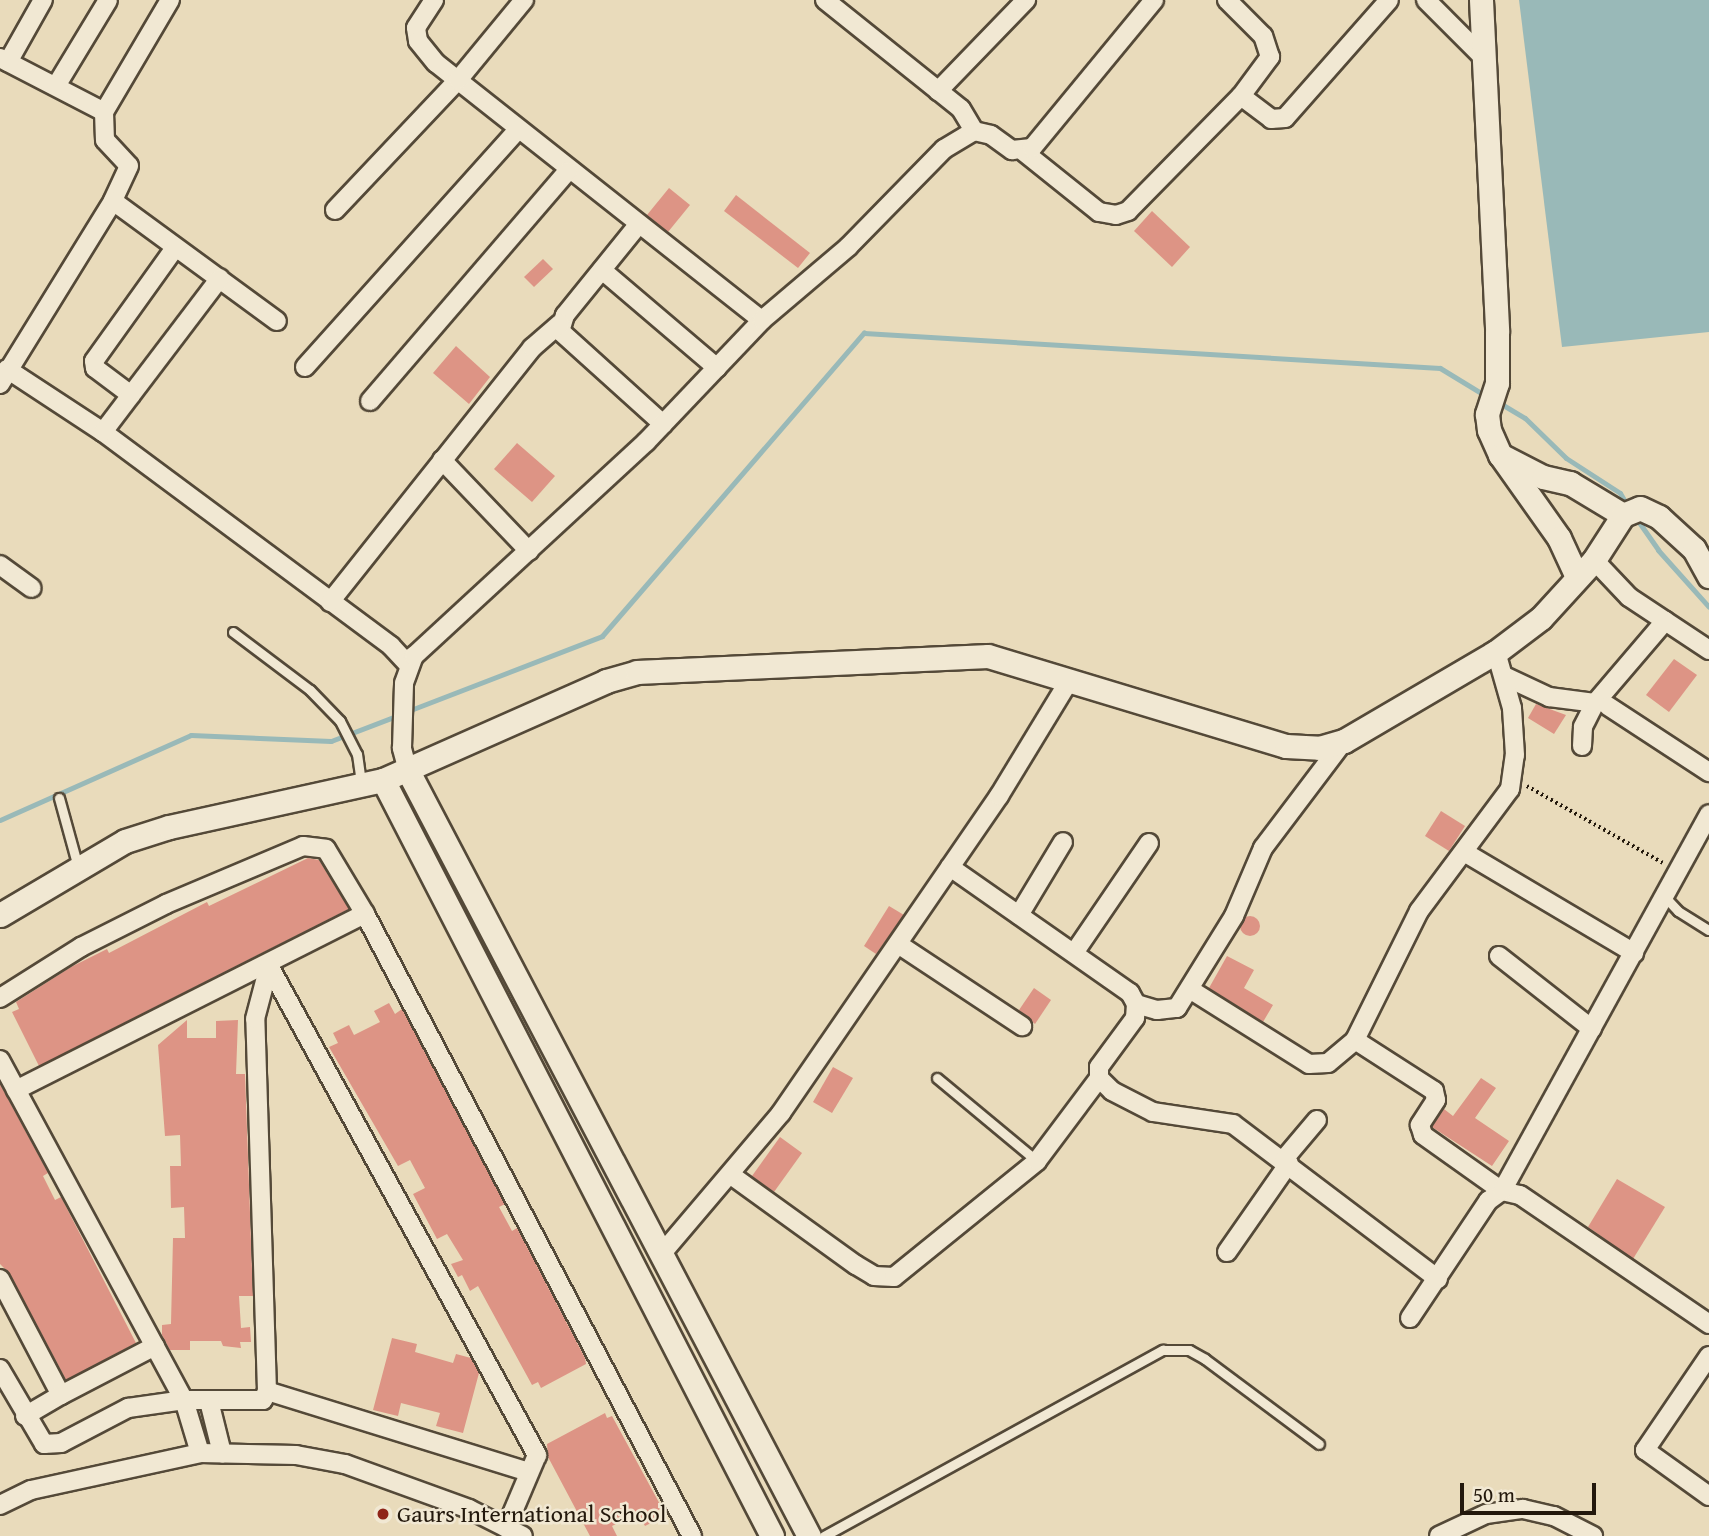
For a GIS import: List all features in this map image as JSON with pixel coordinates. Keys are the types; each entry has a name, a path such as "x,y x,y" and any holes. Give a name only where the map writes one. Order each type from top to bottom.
{"street":[{"path":"43,0 4,60 104,112"},
{"path":"56,86 108,0"},
{"path":"170,0 104,112 105,140 129,166 113,201 2,376 103,432 391,646 408,664"},
{"path":"434,0 416,28 418,41 458,80 568,171 762,320"},
{"path":"335,210 458,80 524,0"},
{"path":"825,0 961,109 974,131 1024,152 1099,212 1116,215 1128,211 1241,96 1271,50 1227,0"},
{"path":"938,91 1026,0"},
{"path":"1024,152 1090,82 1154,0"},
{"path":"1241,96 1271,119 1285,118 1389,0"},
{"path":"1426,0 1484,58"},
{"path":"1481,0 1494,394 1487,422 1500,455 1559,538 1577,577"},
{"path":"304,367 518,130"},
{"path":"810,1536 664,1251 408,771 402,748 404,683 408,664 663,424 762,320 848,247 944,149 974,131"},
{"path":"370,401 568,171"},
{"path":"113,201 277,321"},
{"path":"330,603 532,348 560,324 638,225"},
{"path":"131,396 94,368 94,361 175,248"},
{"path":"602,270 717,368"},
{"path":"103,432 220,278"},
{"path":"560,324 564,338 663,424"},
{"path":"1500,455 1543,477 1570,483 1632,512 1659,517 1701,551 1709,576"},
{"path":"442,460 529,551"},
{"path":"0,915 125,841 169,827 372,782 408,771 606,681 637,672 969,656 1015,661 1069,681 1286,746 1319,748 1344,741 1496,652 1541,618 1594,560 1632,512"},
{"path":"1594,560 1629,597 1709,650"},
{"path":"0,565 32,588"},
{"path":"1581,746 1583,727 1665,621"},
{"path":"1191,990 1309,1064 1328,1063 1355,1040 1419,911 1499,806 1513,778 1512,708 1496,652"},
{"path":"1504,676 1549,697 1601,704 1709,772"},
{"path":"664,1251 781,1113 950,867 1069,681"},
{"path":"950,867 1114,979 1136,1004 1169,1010 1178,1008 1234,916 1263,848 1344,741"},
{"path":"372,782 772,1536"},
{"path":"1410,1318 1488,1201 1502,1191 1709,814"},
{"path":"1019,915 1063,842"},
{"path":"1074,953 1149,843"},
{"path":"0,998 81,947 154,910 303,846 326,849 333,856 365,914 692,1536"},
{"path":"1464,852 1634,953"},
{"path":"16,1090 269,966 365,914"},
{"path":"898,944 1022,1026"},
{"path":"1499,956 1592,1029"},
{"path":"0,1369 25,1416 44,1444 54,1444 128,1408 184,1400 256,1402 267,1391 255,1019 269,966"},
{"path":"267,1391 526,1471 532,1469 537,1455 269,966"},
{"path":"731,1175 856,1265 874,1276 894,1277 1037,1161 1099,1079 1099,1067 1135,1018 1136,1004"},
{"path":"1355,1040 1434,1091 1436,1100 1420,1125 1423,1135 1502,1191 1520,1195 1709,1324"},
{"path":"0,1060 184,1400 200,1453"},
{"path":"1099,1079 1112,1091 1153,1112 1233,1124 1287,1161 1438,1279"},
{"path":"1227,1252 1317,1120"},
{"path":"0,1279 61,1395"},
{"path":"25,1416 155,1346"},
{"path":"1709,1356 1644,1450 1709,1496"},
{"path":"209,1401 222,1453"},
{"path":"0,1505 31,1490 200,1453 296,1455 345,1464 523,1536"},
{"path":"506,1528 526,1471"},
{"path":"1439,1536 1486,1514 1523,1509 1554,1516 1593,1536"}],"lane":[{"path":"233,632 310,690 340,721 372,782"},
{"path":"60,798 78,867"},
{"path":"1665,897 1678,911 1709,930"},
{"path":"937,1078 1037,1161"},
{"path":"824,1536 1163,1350 1189,1350 1205,1359 1319,1444"}],"path":[{"path":"1513,778 1679,872"}],"water":[{"path":"1519,0 1709,0 1709,332 1562,347"}],"building":[{"path":"669,188 690,205 668,232 647,215"},
{"path":"736,195 810,253 798,268 724,211"},
{"path":"1152,211 1190,247 1172,267 1134,231"},
{"path":"543,259 553,269 534,287 524,277"},
{"path":"456,346 490,377 469,404 433,373"},
{"path":"517,443 555,476 532,502 494,469"},
{"path":"1674,659 1697,675 1669,712 1646,695"},
{"path":"1536,704 1566,715 1554,734 1528,718"},
{"path":"1441,811 1465,826 1449,851 1425,836"},
{"path":"308,858 319,860 349,909 39,1066 12,1012 19,1009 16,1002 71,967 107,949 109,953 207,902 209,906"},
{"path":"889,906 904,915 876,954 864,946"},
{"path":"1250,916 1257,919 1260,926 1257,933 1250,936 1243,933 1240,926 1243,919"},
{"path":"1227,956 1254,970 1244,988 1273,1005 1263,1022 1209,988"},
{"path":"1034,988 1051,1000 1035,1024 1019,1010"},
{"path":"389,1003 395,1014 402,1009 505,1204 499,1207 512,1231 517,1228 585,1358 586,1364 541,1388 538,1382 532,1385 478,1286 470,1291 462,1275 458,1277 451,1264 463,1260 447,1234 437,1239 413,1194 425,1188 410,1160 398,1166 329,1047 338,1043 333,1033 349,1025 354,1035 380,1022 374,1011"},
{"path":"187,1020 187,1038 216,1038 216,1021 238,1020 236,1074 245,1074 253,1296 239,1296 241,1328 250,1327 251,1342 240,1342 241,1348 223,1346 221,1341 190,1341 190,1350 170,1350 162,1335 162,1325 171,1324 173,1238 185,1238 184,1207 171,1208 170,1166 181,1166 180,1135 165,1136 158,1045"},
{"path":"833,1067 853,1078 832,1113 813,1102"},
{"path":"1481,1078 1496,1088 1475,1118 1509,1141 1492,1166 1432,1127 1444,1109 1453,1116"},
{"path":"0,1084 48,1173 43,1176 55,1200 61,1197 136,1343 66,1380 10,1274 0,1264"},
{"path":"780,1137 802,1153 774,1192 752,1176"},
{"path":"1617,1179 1665,1207 1633,1259 1588,1227"},
{"path":"392,1338 417,1344 415,1352 453,1363 456,1354 471,1358 479,1373 463,1433 436,1426 440,1413 401,1403 398,1416 373,1410"},
{"path":"605,1413 607,1418 612,1416 662,1508 655,1512 659,1519 645,1526 638,1513 612,1526 617,1536 590,1536 548,1457 547,1444"}],"waterway":[{"path":"408,711 602,636 864,333 1440,368 1486,396"},
{"path":"1498,402 1525,418 1566,458 1620,493 1628,507"},
{"path":"1636,518 1658,550 1709,607"},
{"path":"0,820 191,735 331,741 399,715"}],"place":[{"name":"Gaurs International School","path":"383,1514"}]}
